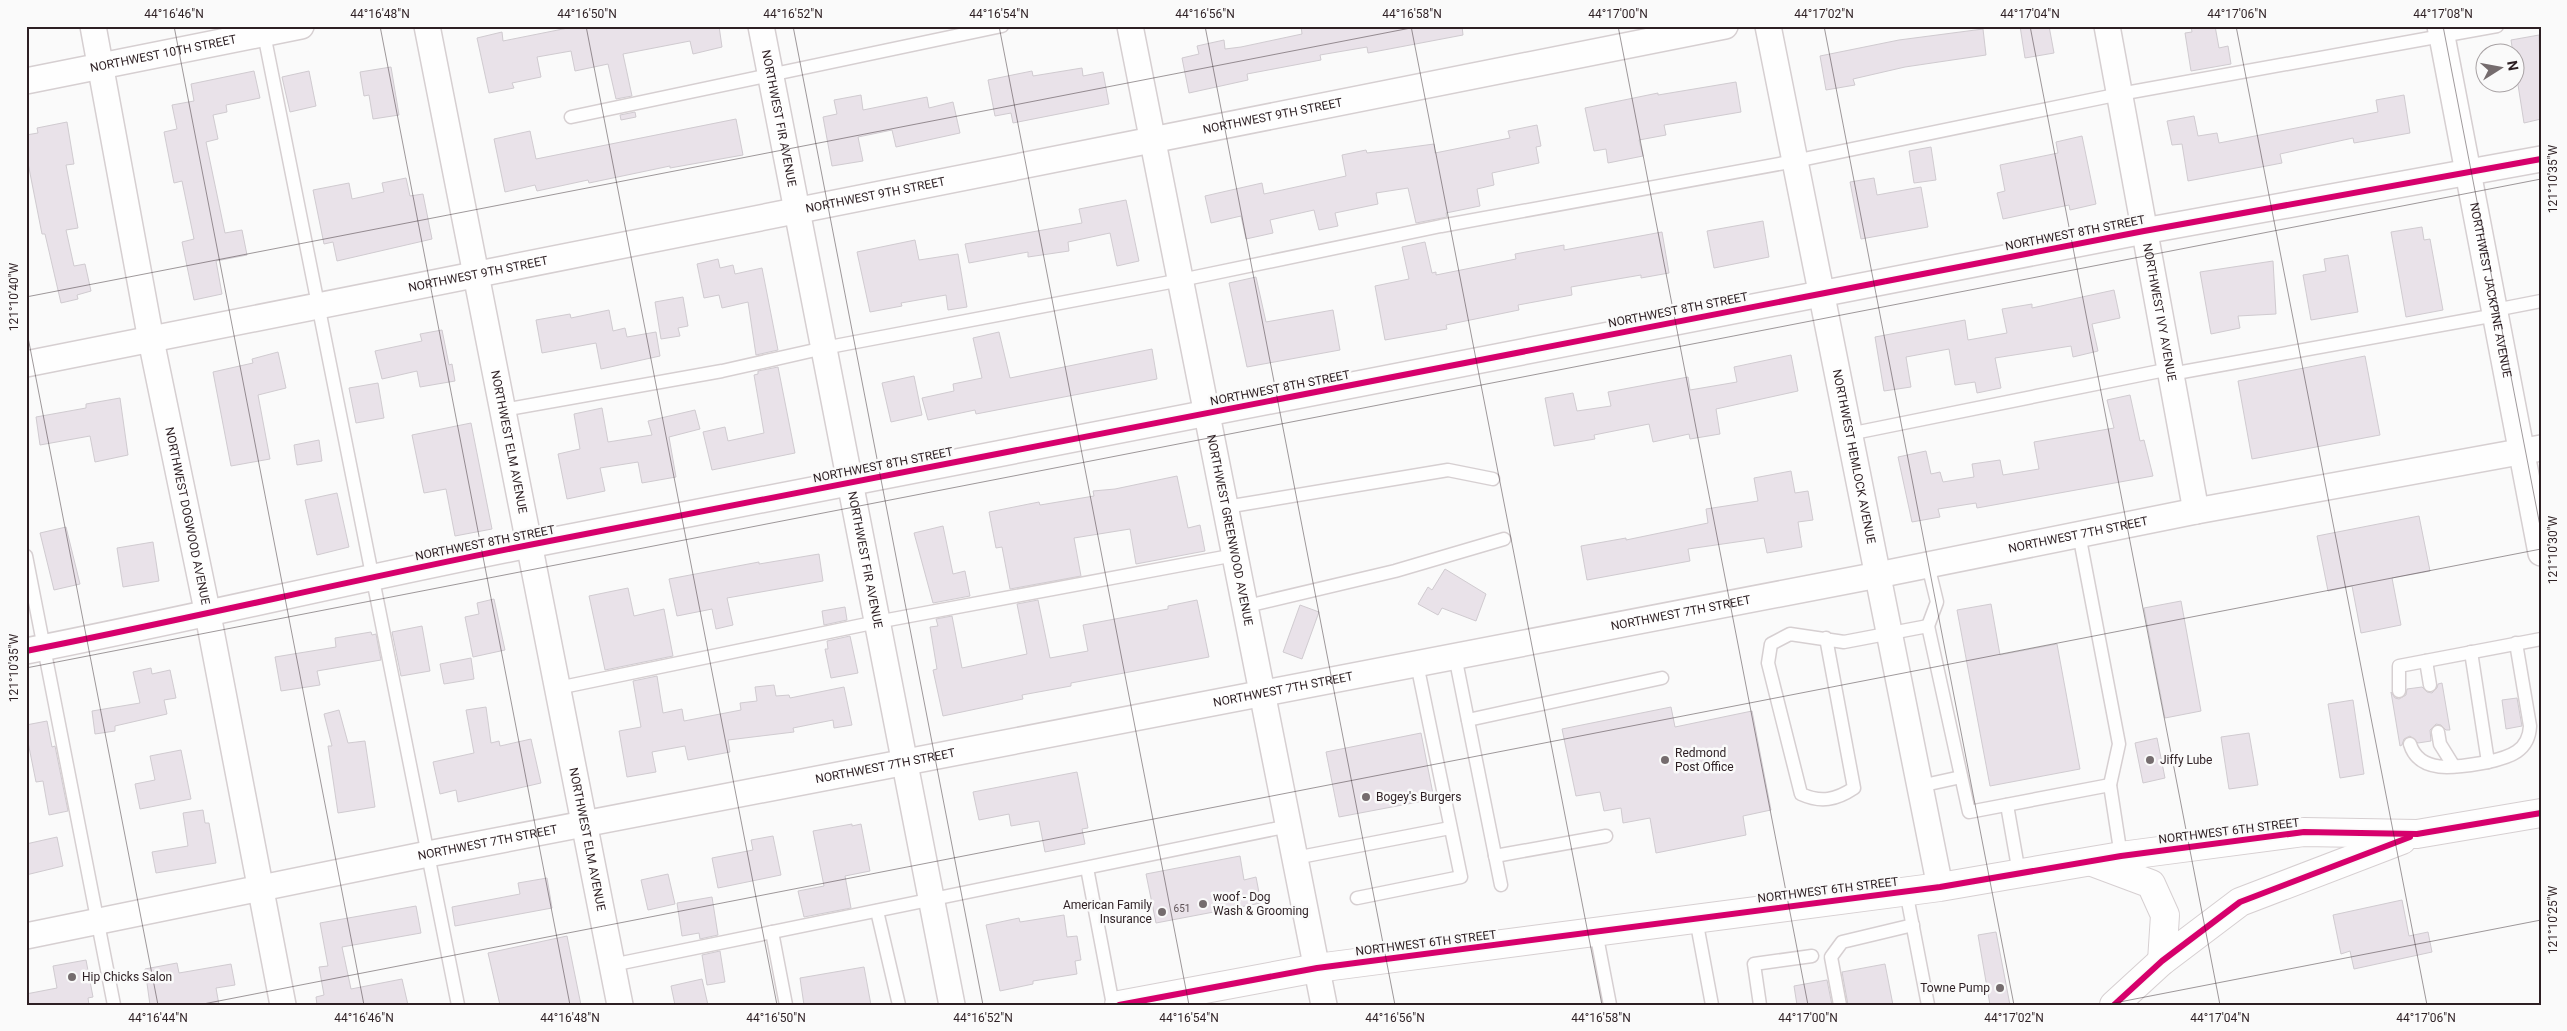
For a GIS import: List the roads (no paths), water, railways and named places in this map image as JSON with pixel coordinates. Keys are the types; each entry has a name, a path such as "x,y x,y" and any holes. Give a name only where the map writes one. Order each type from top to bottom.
{"main road":[{"name":"NORTHWEST 6TH STREET","path":"1119,1005 1177,999 1317,968 1940,887 2121,856 2304,832 2417,834 2541,813"},
{"path":"2114,1005 2162,961 2240,902 2417,834"},
{"path":"2088,861 2151,884 2166,915 2162,961"}],"street":[{"name":"NORTHWEST DOGWOOD AVENUE","path":"93,26 151,340 208,615 283,1005"},
{"name":"NORTHWEST 10TH STREET","path":"26,81 263,30 301,26"},
{"name":"NORTHWEST ELM AVENUE","path":"427,26 620,1005"},
{"name":"NORTHWEST FIR AVENUE","path":"762,26 952,1005"},
{"name":"NORTHWEST GREENWOOD AVENUE","path":"1130,26 1324,1005"},
{"name":"NORTHWEST 9TH STREET","path":"26,364 1725,26"},
{"name":"NORTHWEST HEMLOCK AVENUE","path":"1768,26 1940,887"},
{"name":"NORTHWEST IVY AVENUE","path":"2107,26 2196,511"},
{"name":"NORTHWEST JACKPINE AVENUE","path":"2441,31 2495,313 2531,449 2541,553"},
{"name":"NORTHWEST 8TH STREET","path":"35,649 208,615 373,576 529,545 2144,231 2541,159"},
{"name":"NORTHWEST 7TH STREET","path":"26,936 428,854 1878,575 2196,511 2531,449"}],"lane":[{"path":"570,117 1002,26"},
{"path":"503,410 722,371 824,348 1181,280 1441,226 1795,161 2120,94 2441,31 2497,26"},
{"path":"263,30 458,1005"},
{"path":"1849,434 2170,372 2495,313 2541,301"},
{"path":"1226,507 1448,470 1493,479"},
{"path":"2079,534 2119,744 2110,785 2121,856"},
{"path":"1246,606 1395,571 1504,540"},
{"path":"558,688 877,622 1235,555"},
{"path":"26,556 35,649 97,921 114,1005"},
{"path":"1928,565 1937,602 1928,626 1969,812 2110,785"},
{"path":"1826,638 1854,788 1838,798 1815,800 1801,794 1768,663 1771,644 1790,634 1826,638 1844,642 1928,626"},
{"path":"2398,691 2398,666 2541,639"},
{"path":"2410,744 2417,759 2429,765 2440,767 2488,762 2516,754 2525,745 2530,734 2530,726 2516,644"},
{"path":"2471,652 2488,762"},
{"path":"1455,656 1501,885"},
{"path":"2426,661 2430,685"},
{"path":"1357,898 1461,877 1417,664"},
{"path":"1468,720 1662,678"},
{"path":"2438,732 2440,744 2454,765"},
{"path":"1920,786 1961,776"},
{"path":"2007,805 2019,873"},
{"path":"612,965 1288,826"},
{"path":"1295,858 1450,828"},
{"path":"1496,856 1606,836"},
{"path":"1087,868 1113,1005"},
{"path":"1906,891 1928,1005"},
{"path":"877,911 899,1005"},
{"path":"1696,919 1712,1005"},
{"path":"1840,1005 1831,957 1842,942 1913,925"},
{"path":"772,932 786,1005"},
{"path":"1596,932 1610,1005"},
{"path":"1760,1005 1754,964 1812,956"}],"place":[{"name":"Redmond Post Office","path":"1665,760"},
{"name":"Jiffy Lube","path":"2150,760"},
{"name":"Bogey's Burgers","path":"1366,797"},
{"name":"woof - Dog Wash & Grooming","path":"1203,904"},
{"name":"American Family Insurance","path":"1162,912"},
{"name":"Hip Chicks Salon","path":"72,977"},
{"name":"Towne Pump","path":"2000,988"}]}
